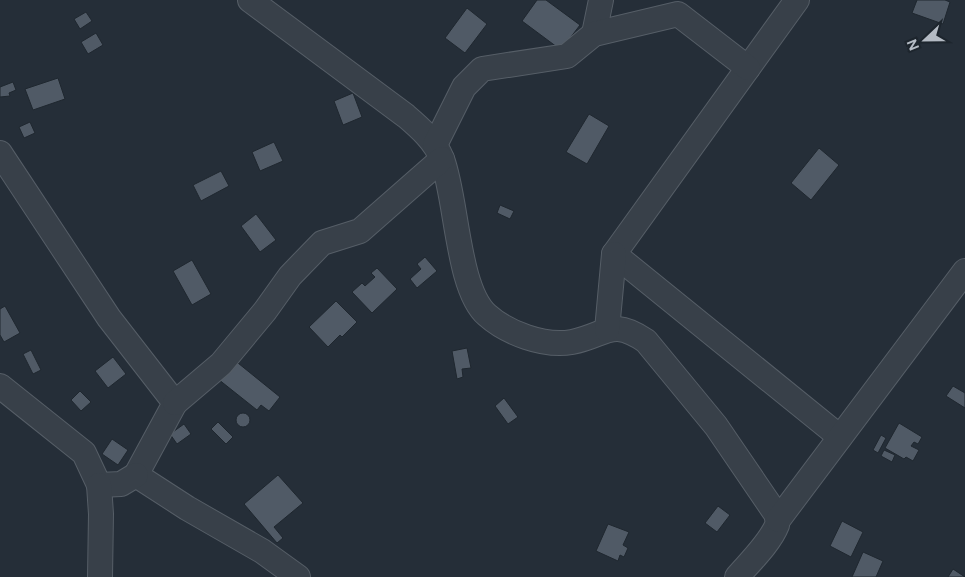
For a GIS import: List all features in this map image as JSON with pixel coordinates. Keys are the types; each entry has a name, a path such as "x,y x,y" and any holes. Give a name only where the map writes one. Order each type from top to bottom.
{"street":[{"path":"250,0 406,116 426,133 438,152 466,276 473,296 486,314 503,327 550,343 572,342 607,330 619,328 632,331 646,341 716,426 772,507 778,520"},
{"path":"594,34 600,0"},
{"path":"657,0 748,68"},
{"path":"607,330 614,254 797,0"},
{"path":"99,485 121,484 136,475 175,403 221,364 265,311 290,276 322,243 360,231 438,152 464,87 482,69 567,56 594,34 678,14"},
{"path":"0,153 109,318 175,403"},
{"path":"614,254 840,437"},
{"path":"743,574 768,540 778,520 965,271"},
{"path":"0,386 84,453 99,485 101,514 100,577"},
{"path":"136,475 187,508 262,551 298,577"}],"building":[{"path":"537,0 546,0 580,25 561,50 522,21"},
{"path":"917,0 945,0 950,2 943,24 912,13"},
{"path":"467,8 487,24 465,53 445,38"},
{"path":"86,12 92,21 80,29 74,19"},
{"path":"96,33 103,45 88,54 81,42"},
{"path":"58,78 65,99 33,110 25,89"},
{"path":"13,82 16,90 9,93 10,96 0,97 0,87"},
{"path":"353,93 362,117 343,125 334,101"},
{"path":"589,114 609,126 587,164 566,152"},
{"path":"30,122 35,133 24,138 19,127"},
{"path":"274,142 283,161 260,171 252,152"},
{"path":"819,148 839,165 811,200 791,183"},
{"path":"221,171 229,186 201,201 193,185"},
{"path":"500,205 514,211 510,219 497,213"},
{"path":"256,214 276,240 260,252 241,226"},
{"path":"425,257 437,271 417,288 410,279 421,269 417,264"},
{"path":"192,260 211,294 192,305 173,271"},
{"path":"377,268 397,289 372,313 352,292 362,283 365,286 375,277 371,273"},
{"path":"336,301 357,322 342,337 340,335 328,347 309,327"},
{"path":"5,306 20,333 4,342 0,335 0,309"},
{"path":"467,348 471,368 462,369 463,377 457,379 452,351"},
{"path":"31,350 41,370 33,374 23,354"},
{"path":"113,357 126,374 108,388 95,371"},
{"path":"233,359 280,397 269,411 261,405 257,410 218,379"},
{"path":"953,386 965,393 965,408 946,396"},
{"path":"80,391 91,402 81,411 71,400"},
{"path":"504,398 518,417 508,424 495,406"},
{"path":"240,413 246,413 250,420 246,427 240,427 236,423 236,417"},
{"path":"218,422 233,437 226,444 211,429"},
{"path":"899,423 922,437 918,444 914,442 911,446 919,450 913,461 906,457 904,459 885,448"},
{"path":"184,424 191,434 177,444 170,434"},
{"path":"881,435 886,438 878,453 873,450"},
{"path":"112,439 128,450 118,465 102,454"},
{"path":"884,450 895,455 892,462 881,456"},
{"path":"278,475 303,503 274,527 283,538 277,543 244,504"},
{"path":"718,506 730,515 717,532 705,523"},
{"path":"842,521 863,532 851,557 830,546"},
{"path":"608,524 629,532 623,545 628,548 624,557 620,555 618,561 596,551"},
{"path":"863,552 883,561 876,577 852,577"},
{"path":"953,569 965,577 948,577"}]}
